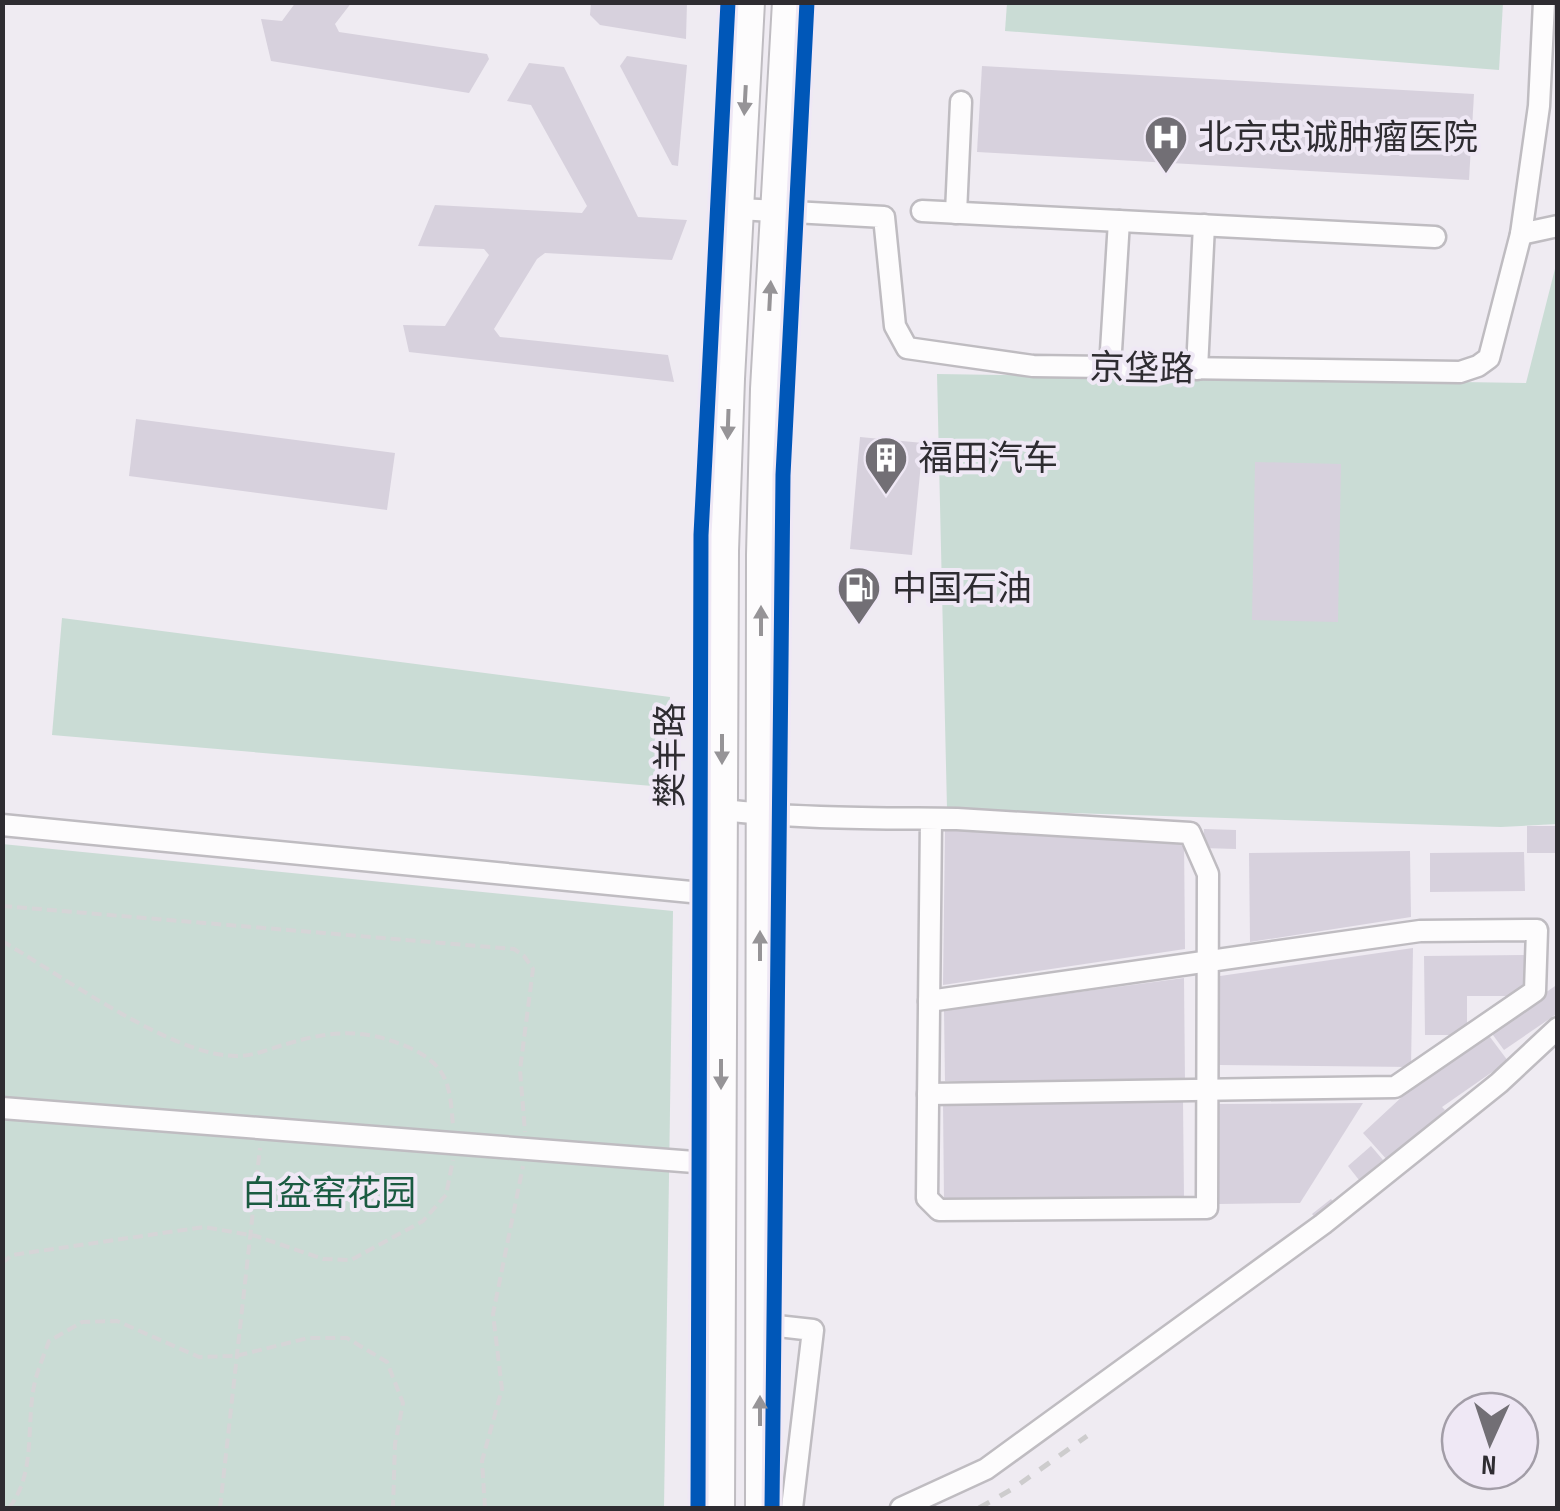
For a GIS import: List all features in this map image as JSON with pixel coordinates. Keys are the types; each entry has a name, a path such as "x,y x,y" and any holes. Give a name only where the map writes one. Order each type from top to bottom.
{"main road":[{"name":"樊羊路","path":"720,1508 725,532 750,2"},
{"path":"760,1508 760,814 765,388 786,2"}],"street":[{"name":"京垡路","path":"739,209 884,217 895,326 907,348 1033,366 1460,372 1489,358 1521,234 1539,106 1544,2"},
{"path":"956,213 961,102"},
{"path":"922,211 1435,237"},
{"path":"1110,367 1119,221"},
{"path":"1198,369 1204,226"},
{"path":"1521,234 1558,226"},
{"path":"723,810 816,818 931,819 1190,833 1208,874 1206,1208 939,1210 927,1198 931,819"},
{"path":"2,825 722,895"},
{"path":"928,1094 1395,1086 1535,991 1537,930 1420,931 929,1001"},
{"path":"902,1508 986,1469 1308,1236 1499,1083 1558,1028"},
{"path":"2,1108 720,1164"},
{"path":"760,1324 813,1330 792,1508"}],"path":[{"path":"2,906 514,949 524,956 532,969 520,1070 526,1149 493,1314 502,1389 482,1461 485,1508"},
{"path":"220,1508 262,1128"},
{"path":"9,1508 19,1495 31,1445 34,1386 49,1341 82,1322 117,1321 199,1357 236,1356 308,1338 348,1338 387,1362 402,1404 395,1444 392,1508"}],"green space":[{"path":"1007,3 1503,3 1499,70 1005,31"},
{"path":"1557,261 1557,824 1501,827 947,809 937,374 1526,383"},
{"path":"62,618 670,697 664,787 52,735"},
{"name":"白盆窑花园","path":"2,844 673,911 664,1508 3,1508"}],"building":[{"path":"296,2 352,2 335,24 339,32 487,54 489,59 469,93 271,61 261,19 282,21"},
{"path":"591,2 687,2 686,39 600,25 590,15"},
{"path":"627,56 687,65 678,166 672,165 620,66"},
{"path":"529,63 564,67 638,217 687,220 672,260 545,253 537,259 494,329 500,337 668,355 674,382 409,352 403,325 445,326 489,255 484,249 418,246 435,205 582,213 587,206 531,105 507,101"},
{"path":"982,66 1474,94 1469,180 977,152"},
{"path":"136,419 395,453 387,510 129,476"},
{"name":"福田汽车","path":"860,437 923,443 912,555 850,549"},
{"path":"1255,462 1341,464 1338,622 1252,620"},
{"path":"1527,826 1558,826 1558,853 1527,853"},
{"path":"945,829 1184,837 1185,949 943,985"},
{"path":"1204,829 1236,830 1236,849 1203,848"},
{"path":"1410,851 1411,917 1250,942 1249,853"},
{"path":"1524,852 1525,891 1430,892 1430,853"},
{"path":"1413,948 1411,1067 1219,1065 1220,976"},
{"path":"1524,955 1524,996 1467,996 1467,1035 1425,1035 1424,956"},
{"path":"1184,978 1185,1082 945,1081 944,1010"},
{"path":"1558,984 1558,1013 1504,1050 1490,1031"},
{"path":"1487,1033 1508,1061 1442,1107 1445,1110 1389,1162 1363,1133 1418,1082"},
{"path":"1183,1100 1184,1199 944,1201 943,1102"},
{"path":"1363,1103 1300,1203 1219,1204 1218,1104"},
{"path":"1371,1146 1383,1160 1359,1180 1348,1166"},
{"path":"1331,1199 1337,1206 1318,1221 1312,1214"}],"railway":[{"path":"979,1508 1087,1436"}],"cycle path":[{"path":"698,1508 701,535 728,2"},
{"path":"772,1508 783,475 807,2"}],"place":[{"name":"北京忠诚肿瘤医院","path":"1166,175"},
{"name":"福田汽车","path":"886,496"},
{"name":"中国石油","path":"859,626"}]}
